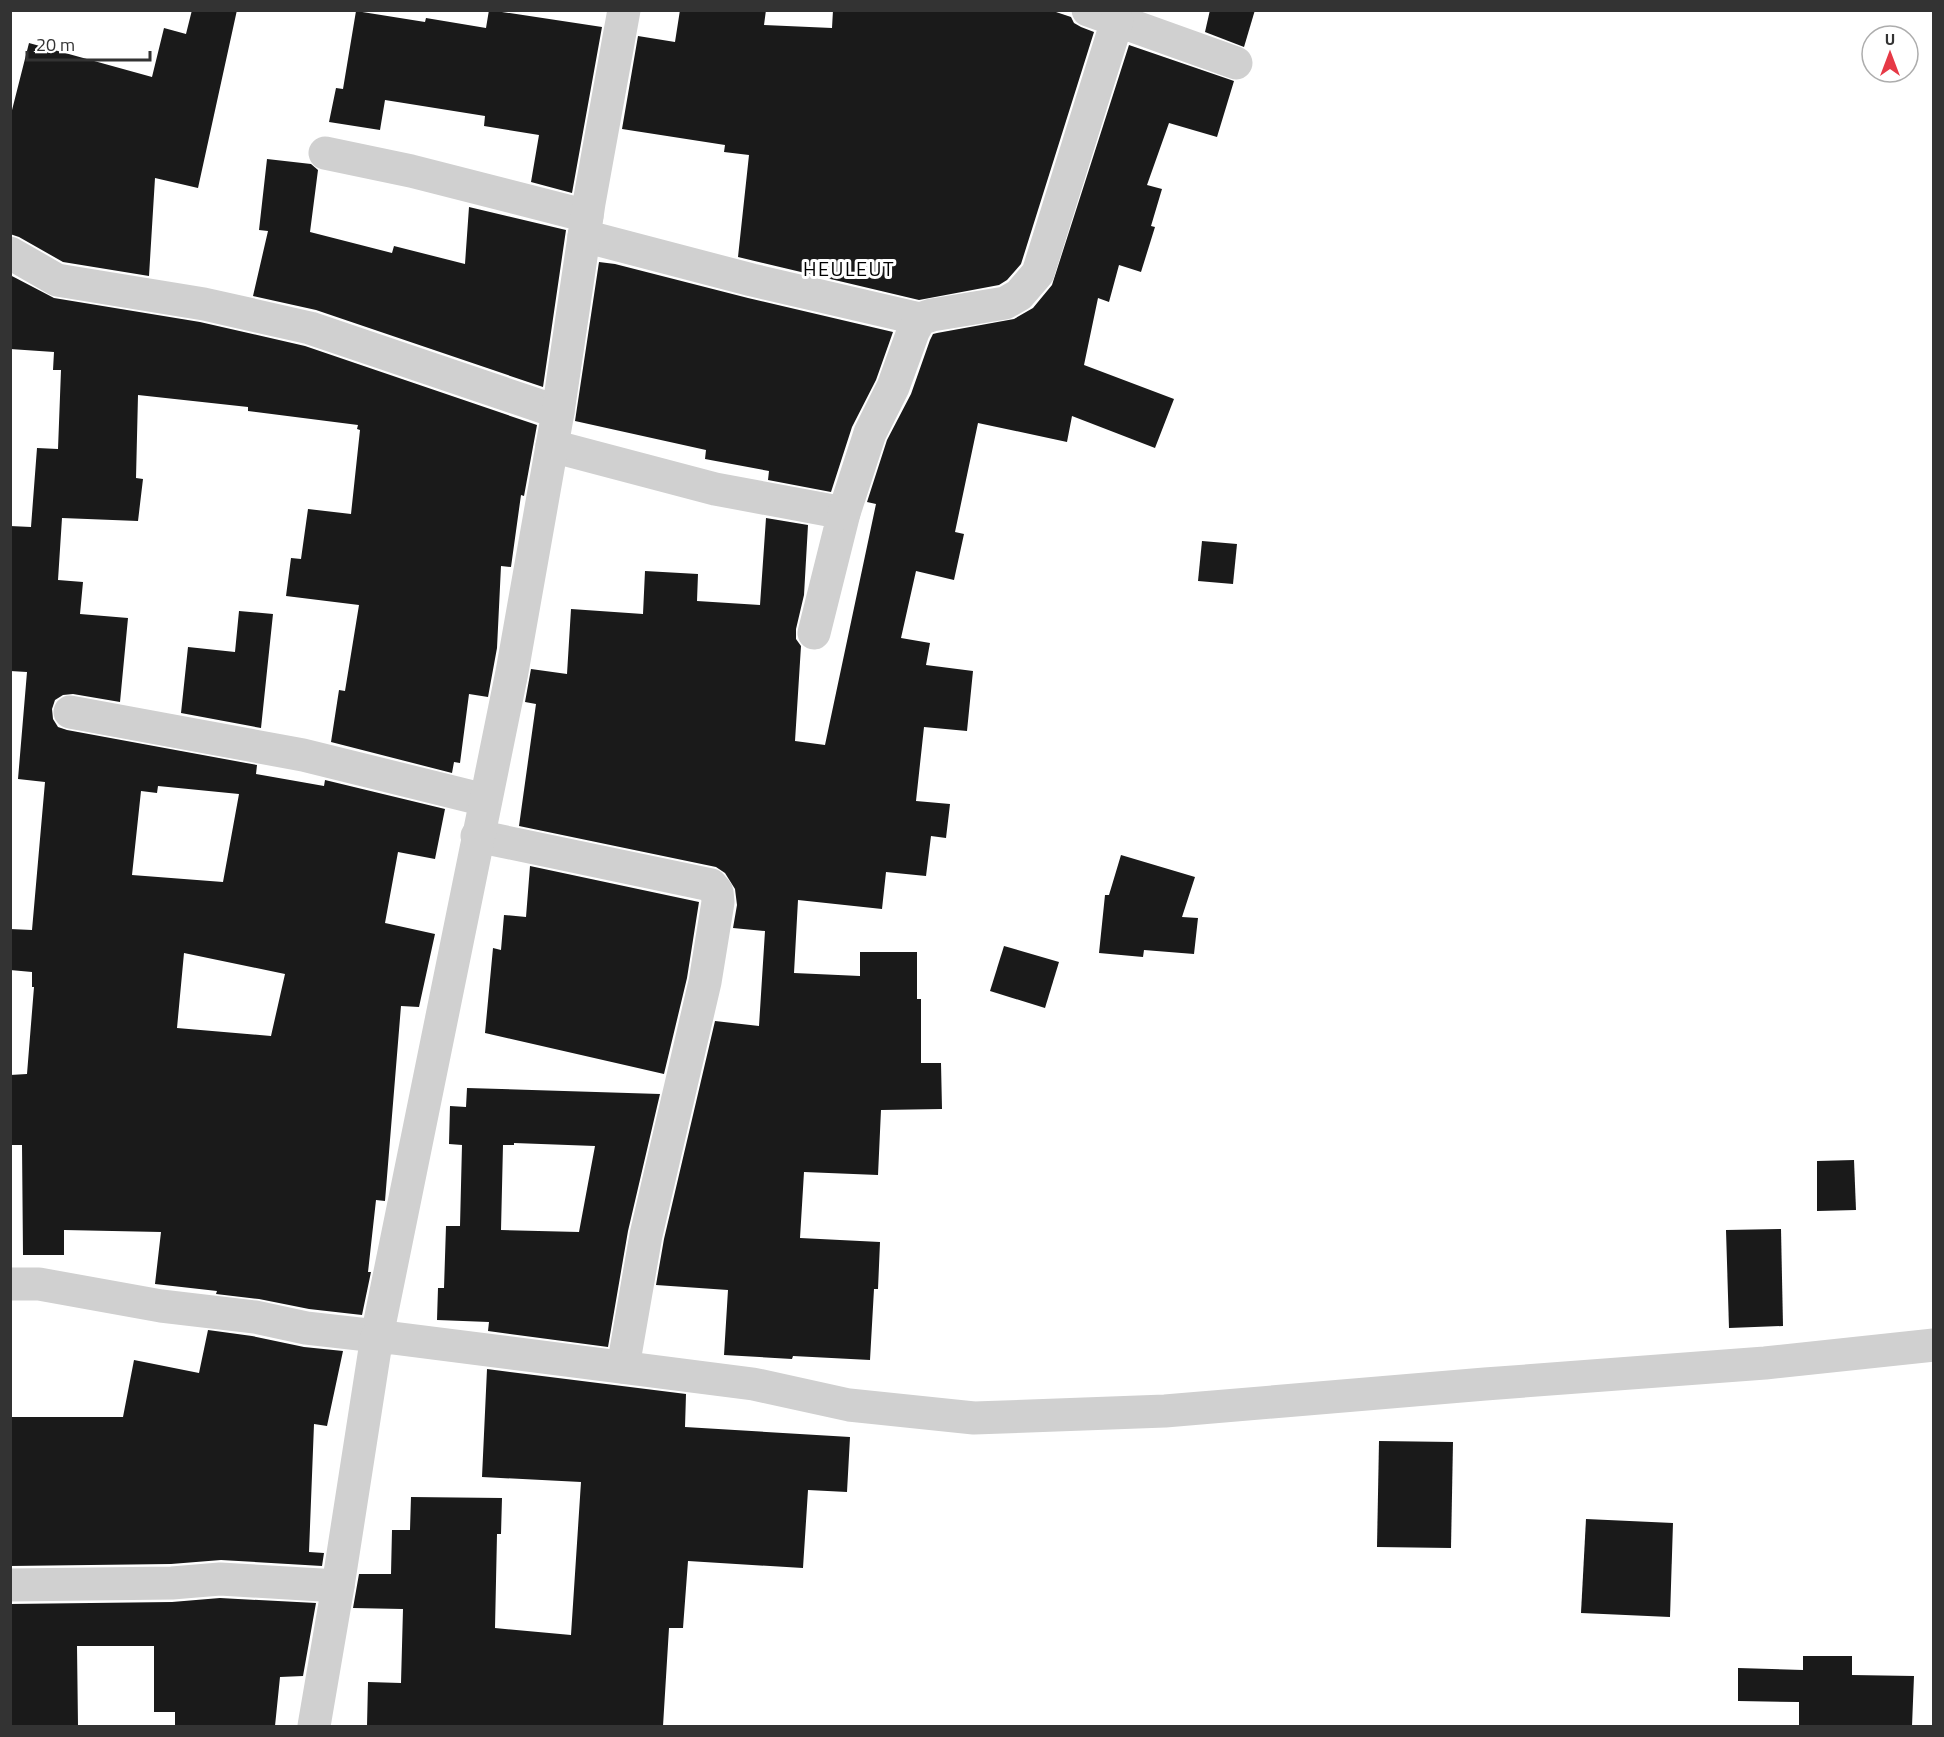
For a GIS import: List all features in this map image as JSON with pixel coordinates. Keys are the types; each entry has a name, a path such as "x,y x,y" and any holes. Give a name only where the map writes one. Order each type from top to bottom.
{"street":[{"path":"314,1726 376,1336 512,672 558,412 586,226 624,10"},
{"path":"325,153 411,171 752,280 920,319 1005,303 1019,296 1038,273 1102,16 1236,63"},
{"path":"10,253 57,280 204,304 310,328 558,412"},
{"path":"814,633 844,513 870,433 893,387 920,319"},
{"path":"552,446 716,489 844,513"},
{"path":"70,712 303,755 485,800"},
{"path":"477,836 711,885 717,892 718,902 705,982 646,1235 623,1367"},
{"path":"10,1284 39,1284 161,1306 255,1317 306,1328 753,1384 849,1405 974,1418 1165,1411 1473,1384 1765,1363 1934,1345"},
{"path":"10,1585 172,1583 220,1579 338,1586"}],"building":[{"path":"192,10 237,10 198,188 155,178 149,276 63,262 10,234 10,118 29,43 152,77 164,28 186,34"},
{"path":"489,10 602,27 572,193 531,182 539,135 484,126 485,116 385,100 380,130 329,122 336,88 343,89 356,11 425,22 426,18 486,28"},
{"path":"680,10 766,10 764,25 832,28 833,10 1050,10 1071,17 1074,23 1094,32 1021,264 1007,280 999,285 919,300 738,257 749,155 724,152 725,145 622,129 638,36 675,42"},
{"path":"1210,10 1255,10 1244,47 1205,32"},
{"path":"1129,45 1234,81 1217,137 1169,123 1147,185 1162,189 1151,226 1155,227 1141,272 1119,265 1109,302 1098,298 1084,365 1174,399 1155,448 1072,416 1067,442 978,423 955,532 964,534 954,580 916,571 901,638 930,643 926,665 973,671 967,731 924,727 916,801 950,804 946,838 931,836 926,876 886,872 882,909 798,900 794,973 860,976 860,952 917,952 917,999 921,999 921,1063 941,1063 942,1109 881,1110 878,1175 804,1172 800,1238 880,1242 878,1289 874,1289 870,1360 724,1355 728,1290 656,1285 664,1239 715,1021 759,1026 765,931 733,928 737,905 735,889 725,873 716,867 519,826 536,704 525,702 531,669 567,674 571,609 643,614 645,571 698,574 697,601 760,605 766,518 808,525 804,595 796,629 796,639 801,646 795,741 825,745 876,504 867,502 887,440 911,394 930,340 933,334 937,333 1014,319 1033,308 1052,285"},
{"path":"267,159 311,164 318,170 310,232 392,253 394,246 465,264 469,207 566,230 543,387 316,310 253,296 268,231 259,230"},
{"path":"599,262 893,332 876,380 852,427 831,492 768,480 769,471 705,459 706,450 575,421"},
{"path":"10,275 54,298 200,322 305,346 537,425 524,496 521,495 511,567 501,566 497,648 488,697 469,694 460,763 454,762 452,773 331,742 339,690 345,691 359,605 286,596 291,558 301,559 308,509 351,514 360,430 357,429 358,425 248,411 248,407 138,395 136,478 143,479 138,521 62,518 58,580 83,582 80,614 128,618 120,702 73,694 63,695 55,700 52,709 53,719 58,727 257,765 256,774 324,786 325,780 445,809 435,859 398,852 385,923 435,934 419,1007 401,1006 385,1201 376,1200 368,1272 371,1272 362,1315 216,1294 217,1291 155,1284 161,1232 64,1230 64,1255 23,1255 22,1145 10,1145 10,1075 27,1074 34,987 32,987 32,972 10,970 10,929 32,930 45,782 18,779 27,672 10,671 10,526 31,527 37,448 58,449 61,370 53,370 54,352 10,349","holes":["158,786 239,794 223,882 132,875 141,791 157,793","184,953 285,974 271,1036 177,1028"]},
{"path":"1202,541 1237,544 1233,584 1198,581"},
{"path":"239,611 273,614 261,728 181,713 188,647 235,652"},
{"path":"1121,855 1195,877 1182,917 1198,918 1194,954 1144,950 1143,957 1099,953 1105,895 1109,895"},
{"path":"530,866 699,902 687,978 664,1074 485,1033 493,948 501,950 504,915 526,917"},
{"path":"1004,946 1059,962 1045,1008 990,991"},
{"path":"467,1088 660,1094 628,1231 608,1347 488,1331 489,1322 437,1320 438,1288 444,1288 446,1226 460,1226 462,1145 449,1144 450,1106 466,1107","holes":["514,1143 595,1146 579,1232 501,1230 503,1145 514,1145"]},
{"path":"1854,1160 1856,1210 1817,1211 1817,1161"},
{"path":"1781,1229 1783,1326 1729,1328 1726,1230"},
{"path":"208,1330 304,1347 343,1351 327,1426 314,1424 309,1552 324,1553 322,1566 221,1560 171,1564 10,1566 10,1417 123,1417 134,1360 199,1373"},
{"path":"487,1369 686,1394 685,1427 850,1437 847,1492 808,1490 803,1568 688,1561 683,1628 669,1628 663,1726 367,1726 368,1682 401,1683 403,1609 353,1608 359,1574 391,1574 392,1530 410,1530 411,1497 502,1498 501,1534 497,1534 495,1628 571,1635 581,1482 482,1477"},
{"path":"1379,1441 1453,1442 1451,1548 1377,1547"},
{"path":"1586,1519 1673,1523 1670,1617 1581,1613"},
{"path":"220,1598 316,1603 303,1676 280,1677 275,1726 175,1726 175,1712 154,1712 154,1646 77,1646 78,1726 10,1726 10,1604 172,1602"},
{"path":"1803,1656 1852,1656 1852,1675 1914,1676 1912,1726 1799,1726 1799,1702 1738,1701 1738,1668 1803,1670"}],"district":[{"name":"HEULEUT","path":"849,268"}]}
